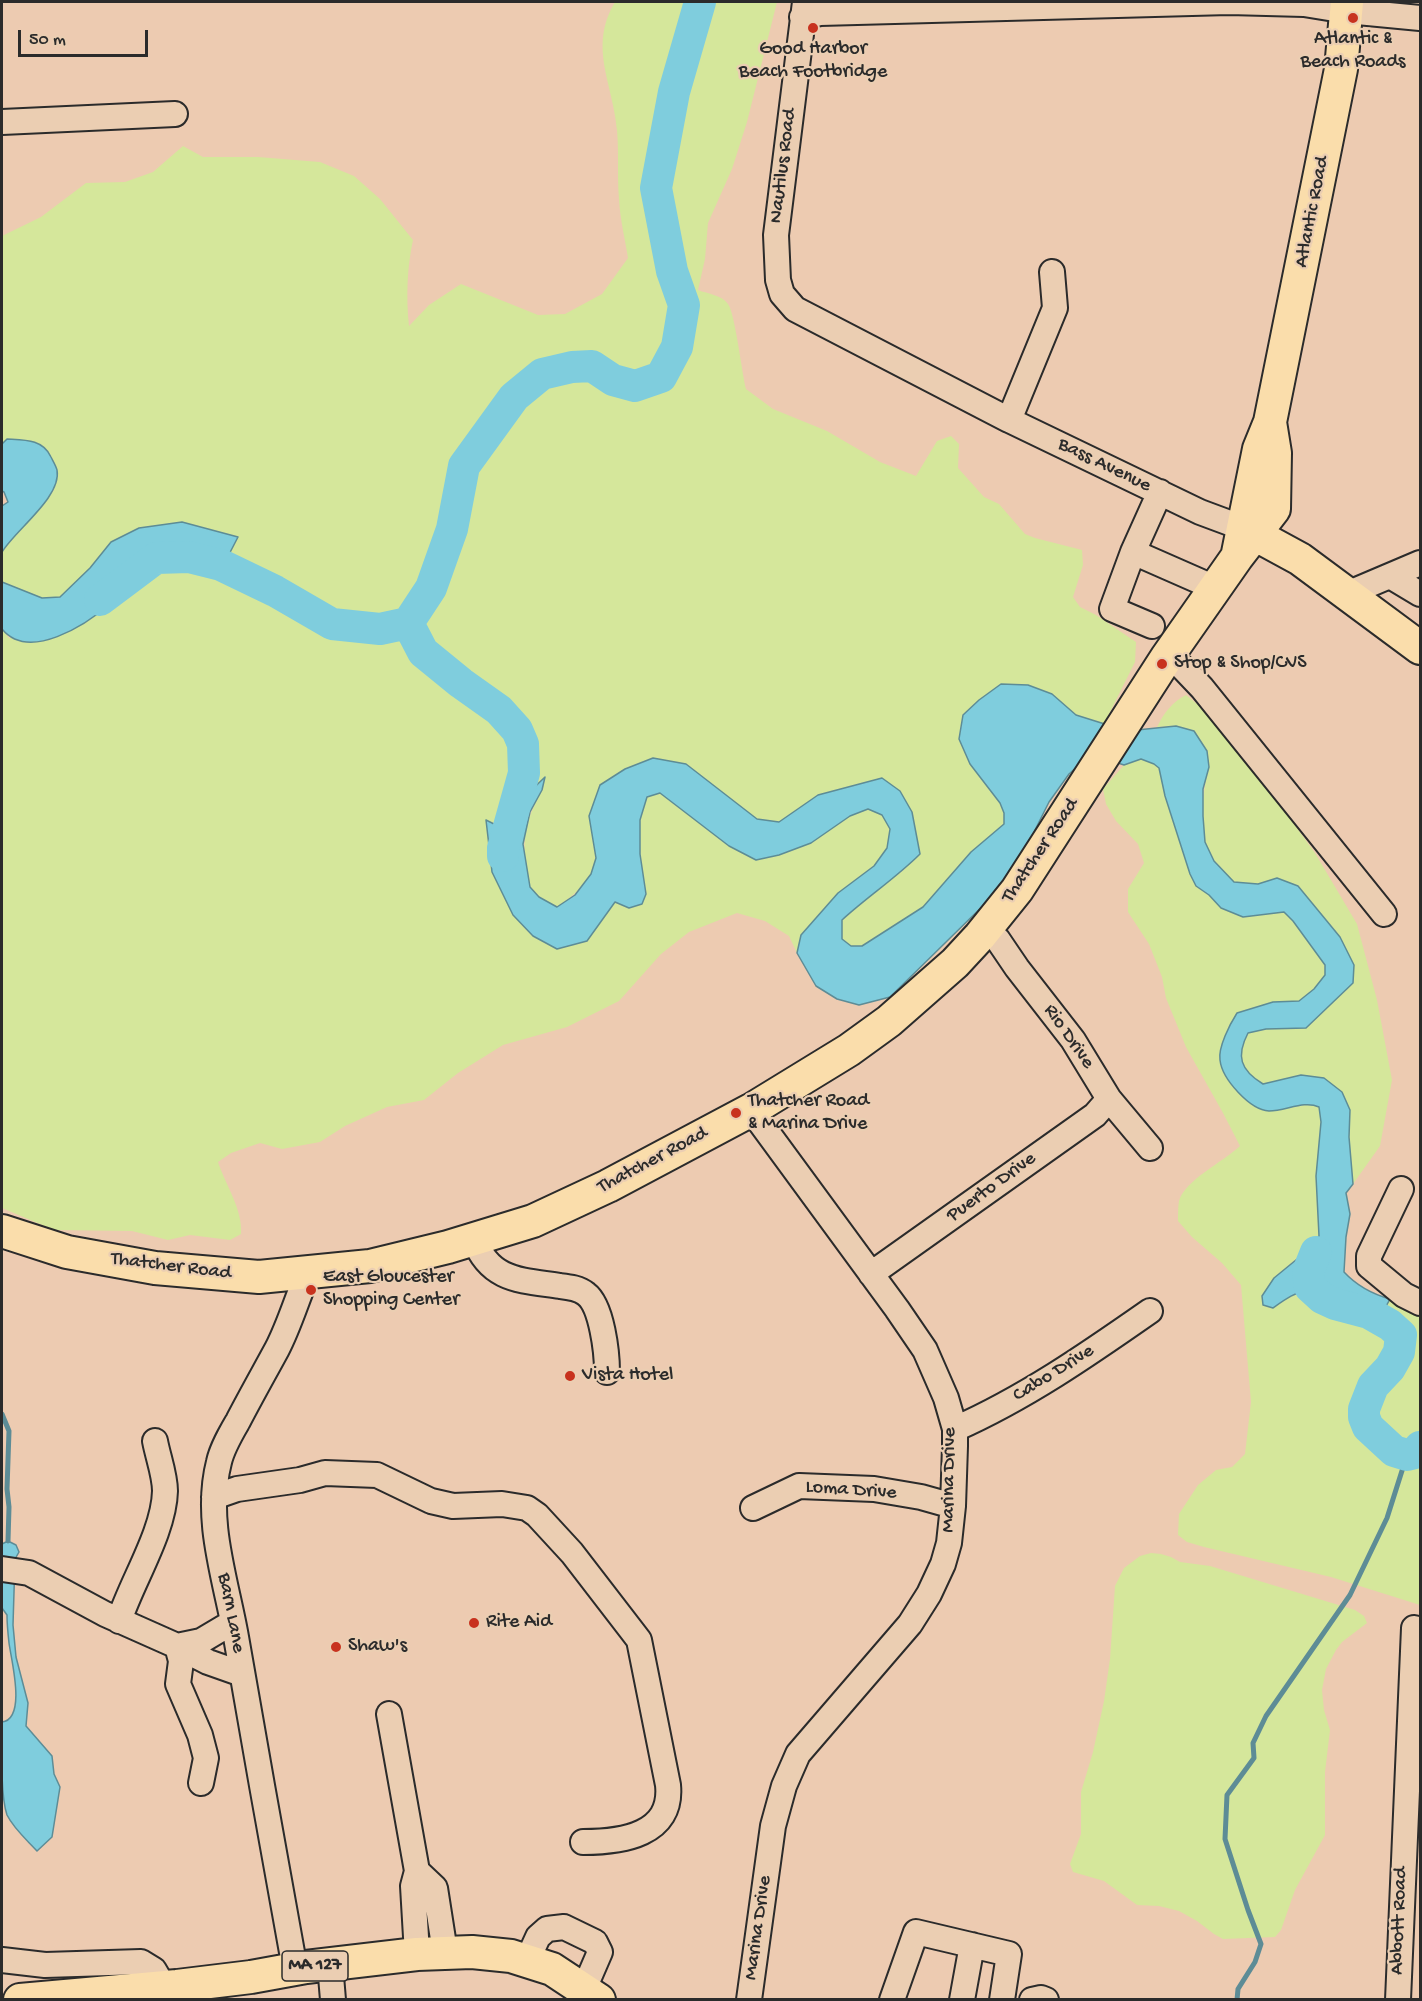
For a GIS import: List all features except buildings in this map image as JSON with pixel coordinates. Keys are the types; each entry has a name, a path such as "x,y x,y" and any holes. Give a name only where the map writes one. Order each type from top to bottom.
{"main road":[{"name":"Atlantic Road","path":"1245,540 1274,509 1275,453 1270,422 1341,69 1347,6"},
{"name":"Thatcher Road","path":"2,1231 68,1252 155,1268 259,1277 370,1266 448,1247 533,1221 568,1206 751,1110 849,1050 889,1021 955,963 986,928 1017,890 1245,540"},
{"name":"Bass Avenue","path":"1245,540 1300,559 1420,648"},
{"name":"MA 127","path":"20,2000 152,1992 330,1964 431,1953 472,1952 511,1956 552,1969 592,1994"}],"street":[{"path":"803,9 820,13 1229,2 1347,6 1420,18"},
{"name":"Nautilus Road","path":"782,294 778,280 776,235 803,9"},
{"path":"2,123 175,114"},
{"path":"1008,420 1055,308 1052,272"},
{"name":"Bass Avenue","path":"782,294 795,309 1008,420 1200,512 1245,540"},
{"path":"1152,626 1112,609 1133,552 1160,492"},
{"path":"1133,552 1215,588"},
{"path":"1347,594 1420,563"},
{"path":"1390,576 1420,594"},
{"path":"1167,657 1182,667 1202,688 1384,914"},
{"name":"Rio Drive","path":"986,928 998,940 1073,1040 1109,1099 1150,1148"},
{"name":"Puerto Drive","path":"871,1274 1095,1115 1109,1099"},
{"name":"Marina Drive","path":"749,2000 773,1826 784,1786 798,1754 910,1624 929,1594 943,1564 949,1543 953,1506 954,1429 946,1398 925,1350 751,1110"},
{"path":"1401,1190 1369,1256 1369,1266 1404,1295 1420,1303"},
{"path":"474,1239 480,1255 487,1264 501,1273 526,1281 573,1287 585,1292 591,1298 599,1314 607,1372"},
{"name":"Barn Lane","path":"295,1969 233,1622 215,1535 213,1497 219,1461 229,1436 278,1347 308,1273"},
{"name":"Cabo Drive","path":"954,1429 989,1414 1033,1389 1086,1356 1150,1311"},
{"path":"119,1621 126,1598 155,1532 161,1510 165,1490 155,1441"},
{"path":"213,1497 237,1489 300,1480 325,1473 377,1475 431,1501 453,1506 502,1504 526,1508 537,1515 572,1553 639,1640 668,1785 669,1797 665,1811 646,1831 636,1836 615,1840 583,1842"},
{"name":"Loma Drive","path":"753,1508 798,1486 874,1490 921,1497 953,1506"},
{"path":"10,1570 47,1582 119,1621 208,1662 242,1674"},
{"path":"177,1646 201,1641 233,1622"},
{"name":"Abbott Road","path":"1398,2000 1414,1628"},
{"path":"177,1646 181,1661 178,1684 200,1735 206,1758 201,1783"},
{"path":"389,1714 417,1871 435,1888 431,1953"},
{"path":"527,1961 538,1937 547,1929 564,1927 595,1942 600,1952 592,1994"},
{"path":"892,2000 916,1932 1009,1954 1002,2000"},
{"path":"962,2000 972,1945"},
{"path":"2,1960 45,1965 141,1962 154,1970 152,1992"},
{"path":"330,1964 333,2000"},
{"path":"1032,2000 1041,1998 1046,2000"}],"green space":[{"path":"615,2 777,2 747,122 732,169 708,223 705,259 698,290 719,297 728,304 746,389 773,409 827,431 880,462 916,476 937,441 951,436 959,444 958,468 984,497 999,504 1025,534 1082,550 1083,565 1073,597 1080,607 1136,642 1135,662 1104,724 1076,715 1052,694 1001,684 979,700 963,715 970,764 1000,803 1004,813 1004,824 971,852 923,907 862,946 851,946 842,939 842,920 906,868 882,778 818,795 779,822 757,819 686,764 589,816 596,847 595,865 582,886 557,907 539,897 531,889 525,859 526,829 542,790 518,803 508,826 486,821 492,872 587,941 615,902 629,908 646,894 640,854 640,820 647,797 660,793 729,846 810,843 850,816 868,809 882,815 890,829 887,848 874,866 838,893 801,935 797,953 789,936 765,921 737,913 689,932 661,954 619,1001 567,1027 503,1045 458,1073 424,1100 387,1107 345,1126 320,1142 282,1149 260,1143 231,1153 218,1162 237,1207 241,1225 241,1234 230,1240 190,1235 168,1240 132,1231 54,1230 2,1208 2,629 9,638 113,602 135,572 167,549 184,552 223,566 238,537 182,522 111,542 90,568 60,597 42,598 2,582 2,552 9,540 32,518 54,490 7,439 2,444 2,236 41,217 86,183 125,182 153,172 183,146 203,157 258,157 320,162 354,176 380,199 413,240 409,261 409,326 429,305 461,284 538,315 565,314 602,294 628,258 621,221 615,113 604,65 603,50 603,34 607,18"},
{"path":"1186,695 1201,707 1289,817 1315,853 1357,924 1377,1000 1392,1080 1380,1146 1353,1184 1349,1137 1350,1110 1324,1078 1302,1075 1263,1084 1245,1068 1241,1056 1248,1033 1266,1029 1306,1028 1353,983 1354,965 1340,937 1298,886 1277,878 1258,884 1234,882 1214,862 1205,841 1202,815 1209,766 1176,726 1157,727 1169,708"},
{"path":"1141,759 1159,768 1165,796 1196,886 1209,895 1221,908 1284,912 1325,964 1326,975 1299,1001 1273,1002 1237,1013 1222,1050 1268,1111 1311,1104 1319,1107 1321,1122 1316,1176 1319,1236 1313,1246 1290,1264 1273,1308 1290,1296 1311,1290 1320,1291 1328,1299 1384,1309 1390,1299 1410,1305 1420,1315 1420,1605 1331,1577 1204,1547 1187,1542 1178,1535 1179,1514 1198,1485 1216,1470 1232,1467 1245,1454 1251,1402 1241,1285 1222,1263 1192,1237 1178,1221 1179,1201 1183,1193 1196,1179 1240,1146 1186,1047 1166,998 1162,977 1149,944 1128,912 1128,889 1144,863 1138,844 1116,821 1106,804 1103,789 1124,765"},
{"path":"1151,1553 1171,1557 1180,1562 1210,1566 1355,1610 1364,1616 1367,1623 1342,1642 1326,1669 1322,1690 1324,1710 1330,1730 1325,1772 1325,1835 1295,1890 1281,1930 1275,1937 1223,1939 1179,1911 1159,1906 1137,1905 1104,1881 1073,1872 1070,1864 1081,1834 1081,1792 1093,1752 1104,1701 1110,1659 1115,1586 1124,1568 1140,1556"}],"water":[{"path":"7,439 32,442 48,451 57,470 57,480 45,502 2,552 2,506 8,502 2,491 2,444"},
{"path":"182,522 238,537 223,566 184,552 167,549 137,571 111,603 73,630 42,641 27,642 13,638 2,629 2,582 42,598 60,597 90,568 111,542 139,528"},
{"path":"1001,684 1028,685 1052,694 1076,715 1127,731 1176,726 1194,731 1207,751 1209,767 1203,789 1203,816 1205,842 1214,861 1234,882 1258,884 1277,878 1298,886 1340,937 1354,965 1353,983 1306,1028 1266,1029 1248,1033 1241,1056 1245,1068 1263,1084 1301,1075 1324,1078 1342,1092 1350,1110 1349,1137 1353,1184 1346,1193 1350,1214 1344,1272 1365,1289 1390,1299 1379,1314 1367,1316 1354,1313 1314,1290 1295,1294 1273,1308 1263,1305 1262,1296 1274,1278 1313,1246 1319,1236 1316,1176 1321,1122 1319,1107 1301,1105 1269,1111 1254,1105 1238,1092 1226,1076 1220,1060 1221,1049 1237,1013 1273,1002 1299,1001 1314,989 1325,975 1325,965 1284,912 1243,917 1221,908 1209,895 1196,886 1165,796 1159,768 1154,764 1141,759 1124,765 1091,754 1069,774 1049,802 1032,836 998,891 890,997 859,1005 837,999 816,986 797,953 801,935 838,893 874,866 887,848 890,829 882,815 868,809 850,816 811,843 779,855 756,860 729,846 660,793 647,797 640,820 640,854 646,894 642,904 629,908 615,902 587,941 557,949 533,936 513,915 492,872 486,820 496,825 508,826 518,803 545,777 542,790 530,812 523,844 530,887 539,897 557,907 575,895 591,874 596,858 589,816 600,785 625,769 653,758 686,764 757,819 779,822 818,795 882,778 900,791 912,812 920,854 842,920 842,939 851,946 862,946 923,907 971,852 1004,824 1004,813 1000,803 970,764 959,739 963,715"},
{"path":"8,1541 16,1545 19,1552 15,1559 13,1625 16,1657 28,1703 26,1726 52,1756 54,1774 60,1787 52,1837 37,1851 10,1820 3,1795 2,1722 10,1718 16,1700 7,1615 2,1608 2,1544"}],"waterway":[{"path":"100,600 156,558 189,557 221,565 275,591 332,624 380,629 408,623 431,588 452,529 464,466 514,397 542,374 572,367 592,366 613,380 635,386 661,377 677,347 684,305 672,271 656,188 674,92 700,2"},
{"path":"408,623 423,652 499,710 517,730 523,744 524,773 503,848 503,856"},
{"path":"1316,1252 1308,1272 1310,1287 1322,1298 1335,1304 1369,1313 1390,1325 1401,1335 1399,1352 1390,1368 1373,1386 1364,1409 1368,1427 1394,1451 1407,1455 1415,1453 1420,1447"},
{"path":"2,1414 9,1431 8,1541"},
{"path":"1237,2000 1238,1989 1255,1962 1261,1944 1225,1839 1227,1795 1254,1758 1253,1743 1266,1716 1350,1595 1387,1518 1407,1455"}],"place":[{"name":"Atlantic & Beach Roads","path":"1353,18"},
{"name":"Good Harbor Beach Footbridge","path":"813,28"},
{"name":"Stop & Shop/CVS","path":"1162,664"},
{"name":"Thatcher Road & Marina Drive","path":"736,1113"},
{"name":"East Gloucester Shopping Center","path":"311,1290"},
{"name":"Vista Hotel","path":"570,1376"},
{"name":"Rite Aid","path":"474,1623"},
{"name":"Shaw's","path":"336,1647"}]}
